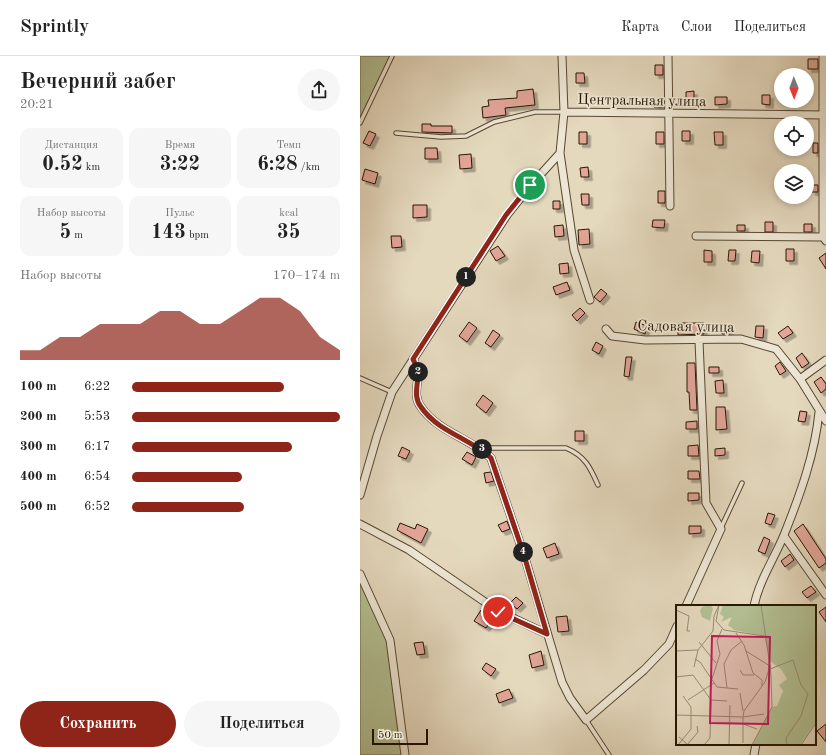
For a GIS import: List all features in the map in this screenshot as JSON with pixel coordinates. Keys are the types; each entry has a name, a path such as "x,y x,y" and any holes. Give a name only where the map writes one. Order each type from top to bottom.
{"street":[{"path":"562,56 564,112"},
{"path":"668,56 670,206"},
{"path":"696,236 824,239 825,114 823,56"},
{"name":"Центральная улица","path":"560,153 564,112 825,114"},
{"path":"560,153 574,250 590,300"},
{"path":"360,495 376,436 392,392 506,215 530,185 560,153"},
{"name":"Садовая улица","path":"606,328 612,336 618,337 645,340 699,341 741,339 776,349 800,379 819,412 826,420"},
{"path":"686,605 721,529 706,503 699,341"},
{"path":"413,359 418,374 416,394 420,407 435,422 449,432 481,448 491,458 524,555 562,682 570,698 586,720 644,670 669,644 676,628"},
{"path":"800,379 826,360"},
{"path":"754,605 756,594 784,536 810,464 817,435 819,412"},
{"path":"360,524 409,550 498,612 547,634"},
{"path":"784,536 826,595"},
{"path":"360,574 390,640 405,755"},
{"path":"754,755 756,745"}],"lane":[{"path":"360,123 392,56"},
{"path":"396,133 441,137 466,136 494,122 535,112 564,112"},
{"path":"360,378 392,392"},
{"path":"481,448 566,448 578,453 590,468 598,485"},
{"path":"721,529 742,483"},
{"path":"586,720 609,755"}],"green space":[{"path":"360,56 392,56 360,123"},
{"path":"360,574 390,640 405,755 360,755"}],"building":[{"path":"808,59 818,59 818,69 808,68"},
{"path":"655,65 663,65 663,75 655,75"},
{"path":"576,73 584,73 585,83 576,83"},
{"path":"533,89 535,105 505,108 506,115 483,118 482,107 489,106 488,100 517,98 517,91"},
{"path":"694,91 694,103 686,103 686,92"},
{"path":"762,95 770,95 770,105 762,104"},
{"path":"715,97 727,97 727,104 715,105"},
{"path":"654,100 664,100 664,107 654,107"},
{"path":"422,124 431,124 431,126 452,126 452,133 422,132"},
{"path":"369,131 376,134 370,146 363,143"},
{"path":"682,131 690,131 690,141 682,141"},
{"path":"579,132 587,132 587,144 579,144"},
{"path":"656,132 664,132 664,144 656,144"},
{"path":"714,132 723,132 723,145 715,145"},
{"path":"814,143 818,143 818,153 814,153"},
{"path":"425,148 437,148 438,159 425,159"},
{"path":"471,154 472,168 460,169 459,155"},
{"path":"588,167 589,177 581,177 580,168"},
{"path":"365,169 378,173 375,184 362,180"},
{"path":"814,185 818,185 818,192 814,192"},
{"path":"658,191 665,191 665,203 658,203"},
{"path":"581,194 589,194 589,205 582,205"},
{"path":"553,201 560,201 560,209 553,209"},
{"path":"413,205 427,205 427,217 413,218"},
{"path":"653,220 665,220 664,228 652,227"},
{"path":"765,222 773,222 773,232 765,232"},
{"path":"804,224 812,224 812,232 804,232"},
{"path":"563,225 564,236 555,237 554,226"},
{"path":"737,225 745,225 745,231 737,231"},
{"path":"589,229 590,244 579,245 578,230"},
{"path":"391,236 401,236 402,247 392,248"},
{"path":"498,246 505,256 496,261 490,251"},
{"path":"786,249 794,249 794,261 786,261"},
{"path":"704,250 712,251 712,262 704,262"},
{"path":"729,250 736,250 735,261 728,261"},
{"path":"752,251 760,251 759,263 751,262"},
{"path":"826,253 826,269 819,258"},
{"path":"568,263 569,273 560,274 559,264"},
{"path":"567,282 570,290 556,295 553,287"},
{"path":"601,289 607,294 600,302 594,297"},
{"path":"580,308 585,313 577,321 572,315"},
{"path":"469,322 477,328 467,342 459,336"},
{"path":"636,322 647,326 645,334 634,329"},
{"path":"678,323 704,323 704,334 678,335"},
{"path":"723,326 730,326 730,334 722,334"},
{"path":"756,326 764,326 763,338 755,337"},
{"path":"788,326 793,333 783,339 778,333"},
{"path":"493,330 500,335 491,347 485,343"},
{"path":"596,342 603,346 599,354 592,350"},
{"path":"802,353 809,363 802,368 796,358"},
{"path":"626,357 632,357 629,377 624,376"},
{"path":"780,362 786,371 780,375 775,366"},
{"path":"687,363 695,363 697,410 690,410 689,392 687,392"},
{"path":"709,367 719,367 719,373 709,373"},
{"path":"821,377 826,384 826,389 821,393 814,382"},
{"path":"723,380 724,393 716,393 715,381"},
{"path":"483,395 493,403 486,413 476,405"},
{"path":"716,407 725,407 727,429 716,430"},
{"path":"800,411 807,412 805,422 798,421"},
{"path":"697,421 697,429 686,429 686,422"},
{"path":"575,431 584,431 584,441 575,441"},
{"path":"698,445 699,456 688,456 688,446"},
{"path":"402,447 410,451 406,459 398,456"},
{"path":"725,448 725,455 715,456 715,449"},
{"path":"467,452 476,457 472,465 462,459"},
{"path":"688,471 699,471 700,479 688,479"},
{"path":"491,472 494,481 486,483 484,473"},
{"path":"688,493 699,493 699,500 688,501"},
{"path":"768,513 775,515 771,525 765,523"},
{"path":"507,521 510,529 502,532 498,525"},
{"path":"400,523 415,529 417,524 428,529 421,543 397,530"},
{"path":"803,524 826,559 826,563 819,568 794,531"},
{"path":"689,526 701,526 701,533 689,534"},
{"path":"764,537 770,540 765,554 758,551"},
{"path":"555,543 559,554 547,558 543,548"},
{"path":"790,554 794,560 785,567 781,561"},
{"path":"811,586 816,592 807,598 802,592"},
{"path":"516,597 523,603 517,609 510,603"},
{"path":"826,607 826,622 819,612"},
{"path":"481,610 493,618 486,628 474,621"},
{"path":"567,616 569,631 558,632 556,617"},
{"path":"423,642 425,654 417,655 414,643"},
{"path":"541,651 544,665 532,668 529,655"},
{"path":"486,663 496,669 491,676 482,669"},
{"path":"509,689 513,698 499,703 496,694"},
{"path":"826,724 826,742 817,731"}],"route":[{"path":"498,612 547,634 524,555 491,458 481,448 449,432 435,422 420,407 416,394 418,374 413,359 506,215 530,185"}]}
